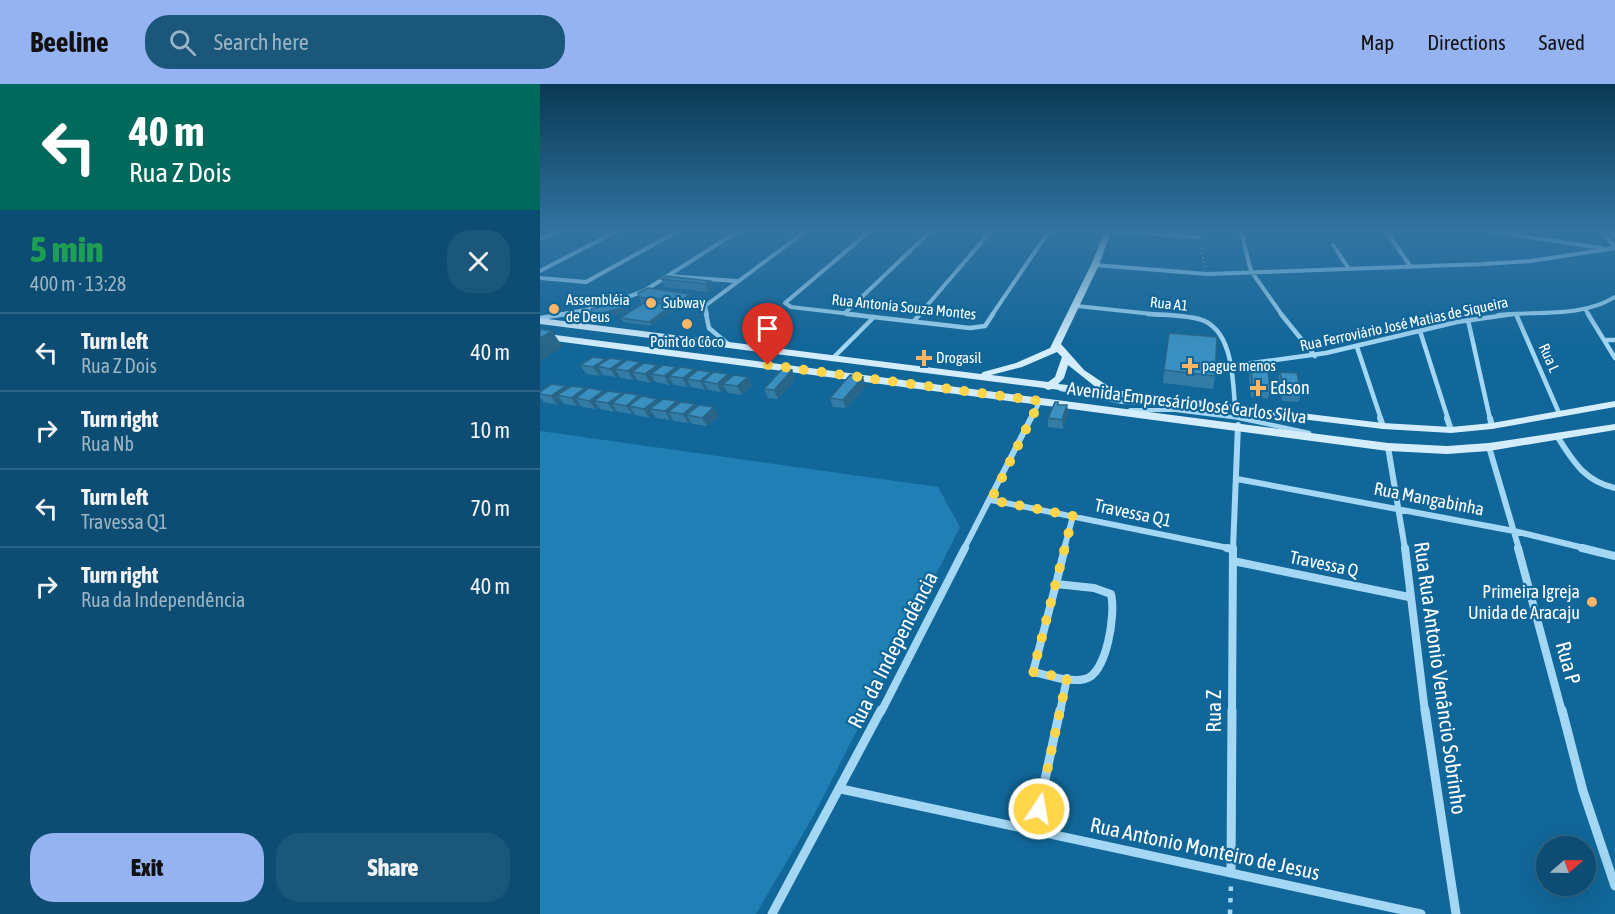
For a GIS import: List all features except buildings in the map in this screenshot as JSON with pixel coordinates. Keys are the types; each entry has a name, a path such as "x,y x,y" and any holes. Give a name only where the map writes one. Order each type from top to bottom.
{"main road":[{"path":"978,376 1018,365 1056,348 1093,270"},
{"name":"Avenida Empresário José Carlos Silva","path":"540,319 832,359 1383,426 1451,430 1492,426 1615,405"},
{"name":"Avenida Empresário José Carlos Silva","path":"540,336 1238,425 1388,447 1447,450 1489,447 1615,426"},
{"path":"1056,348 1105,389 1116,394"},
{"path":"1040,401 1049,385 1059,378 1066,358"}],"street":[{"path":"540,278 586,282 608,270"},
{"path":"540,319 578,313 632,297 678,270"},
{"path":"728,344 709,328 705,306 753,270"},
{"name":"Rua Antonia Souza Montes","path":"824,270 784,303 791,307 970,328 987,325 1023,270"},
{"path":"845,313 890,270"},
{"path":"914,321 958,270"},
{"path":"1154,270 1207,274 1313,270"},
{"path":"1251,271 1315,356"},
{"path":"668,276 737,281"},
{"name":"Rua Ferroviário José Matias de Siqueira","path":"1231,366 1315,356 1468,320 1516,313 1585,309 1596,307 1615,297"},
{"name":"Rua A1","path":"1077,306 1206,321 1220,334 1231,366 1235,408"},
{"path":"1585,309 1615,357"},
{"name":"Rua L","path":"1516,313 1559,413"},
{"path":"832,359 874,317"},
{"path":"1468,320 1492,426"},
{"path":"1420,331 1451,430"},
{"path":"1604,340 1615,340"},
{"path":"1358,347 1383,426"},
{"name":"Rua da Independência","path":"772,914 841,789 1040,401"},
{"path":"1233,549 1238,425"},
{"path":"1557,436 1579,470 1592,482 1599,486 1615,488"},
{"name":"Rua Rua Antonio Venâncio Sobrinho","path":"1388,447 1403,535 1431,762 1456,914"},
{"name":"Rua P","path":"1489,447 1514,531 1583,791 1615,886"},
{"name":"Rua Mangabinha","path":"1237,478 1514,531 1615,556"},
{"name":"Travessa Q1","path":"991,500 1233,549"},
{"path":"1055,584 1105,591 1111,594 1114,602 1103,663 1098,673 1091,679 1067,678 1033,672 1055,584 1073,516"},
{"name":"Rua Z","path":"1231,872 1233,549"},
{"name":"Travessa Q","path":"1233,561 1409,597"},
{"path":"1034,830 1067,678"},
{"name":"Rua Antonio Monteiro de Jesus","path":"841,789 1421,914"}],"lane":[{"path":"1049,385 1080,396 1163,406 1197,403"},
{"path":"1125,411 1174,409 1262,422 1326,438"}],"path":[{"path":"1206,270 1207,274"},
{"path":"1230,914 1231,872"}],"shaded area":[{"path":"540,431 938,487 960,527 814,815 756,914 540,914"}],"place":[{"name":"Subway","path":"651,303"},
{"name":"Assembléia de Deus","path":"554,309"},
{"name":"Point do Côco","path":"687,324"},
{"name":"Drogasil","path":"924,358"},
{"name":"pague menos","path":"1190,366"},
{"name":"Edson","path":"1258,388"},
{"name":"Primeira Igreja Unida de Aracaju","path":"1592,602"}],"route":[{"path":"768,365 1040,401 991,500 1073,516 1033,672 1067,678 1039,809"}]}
